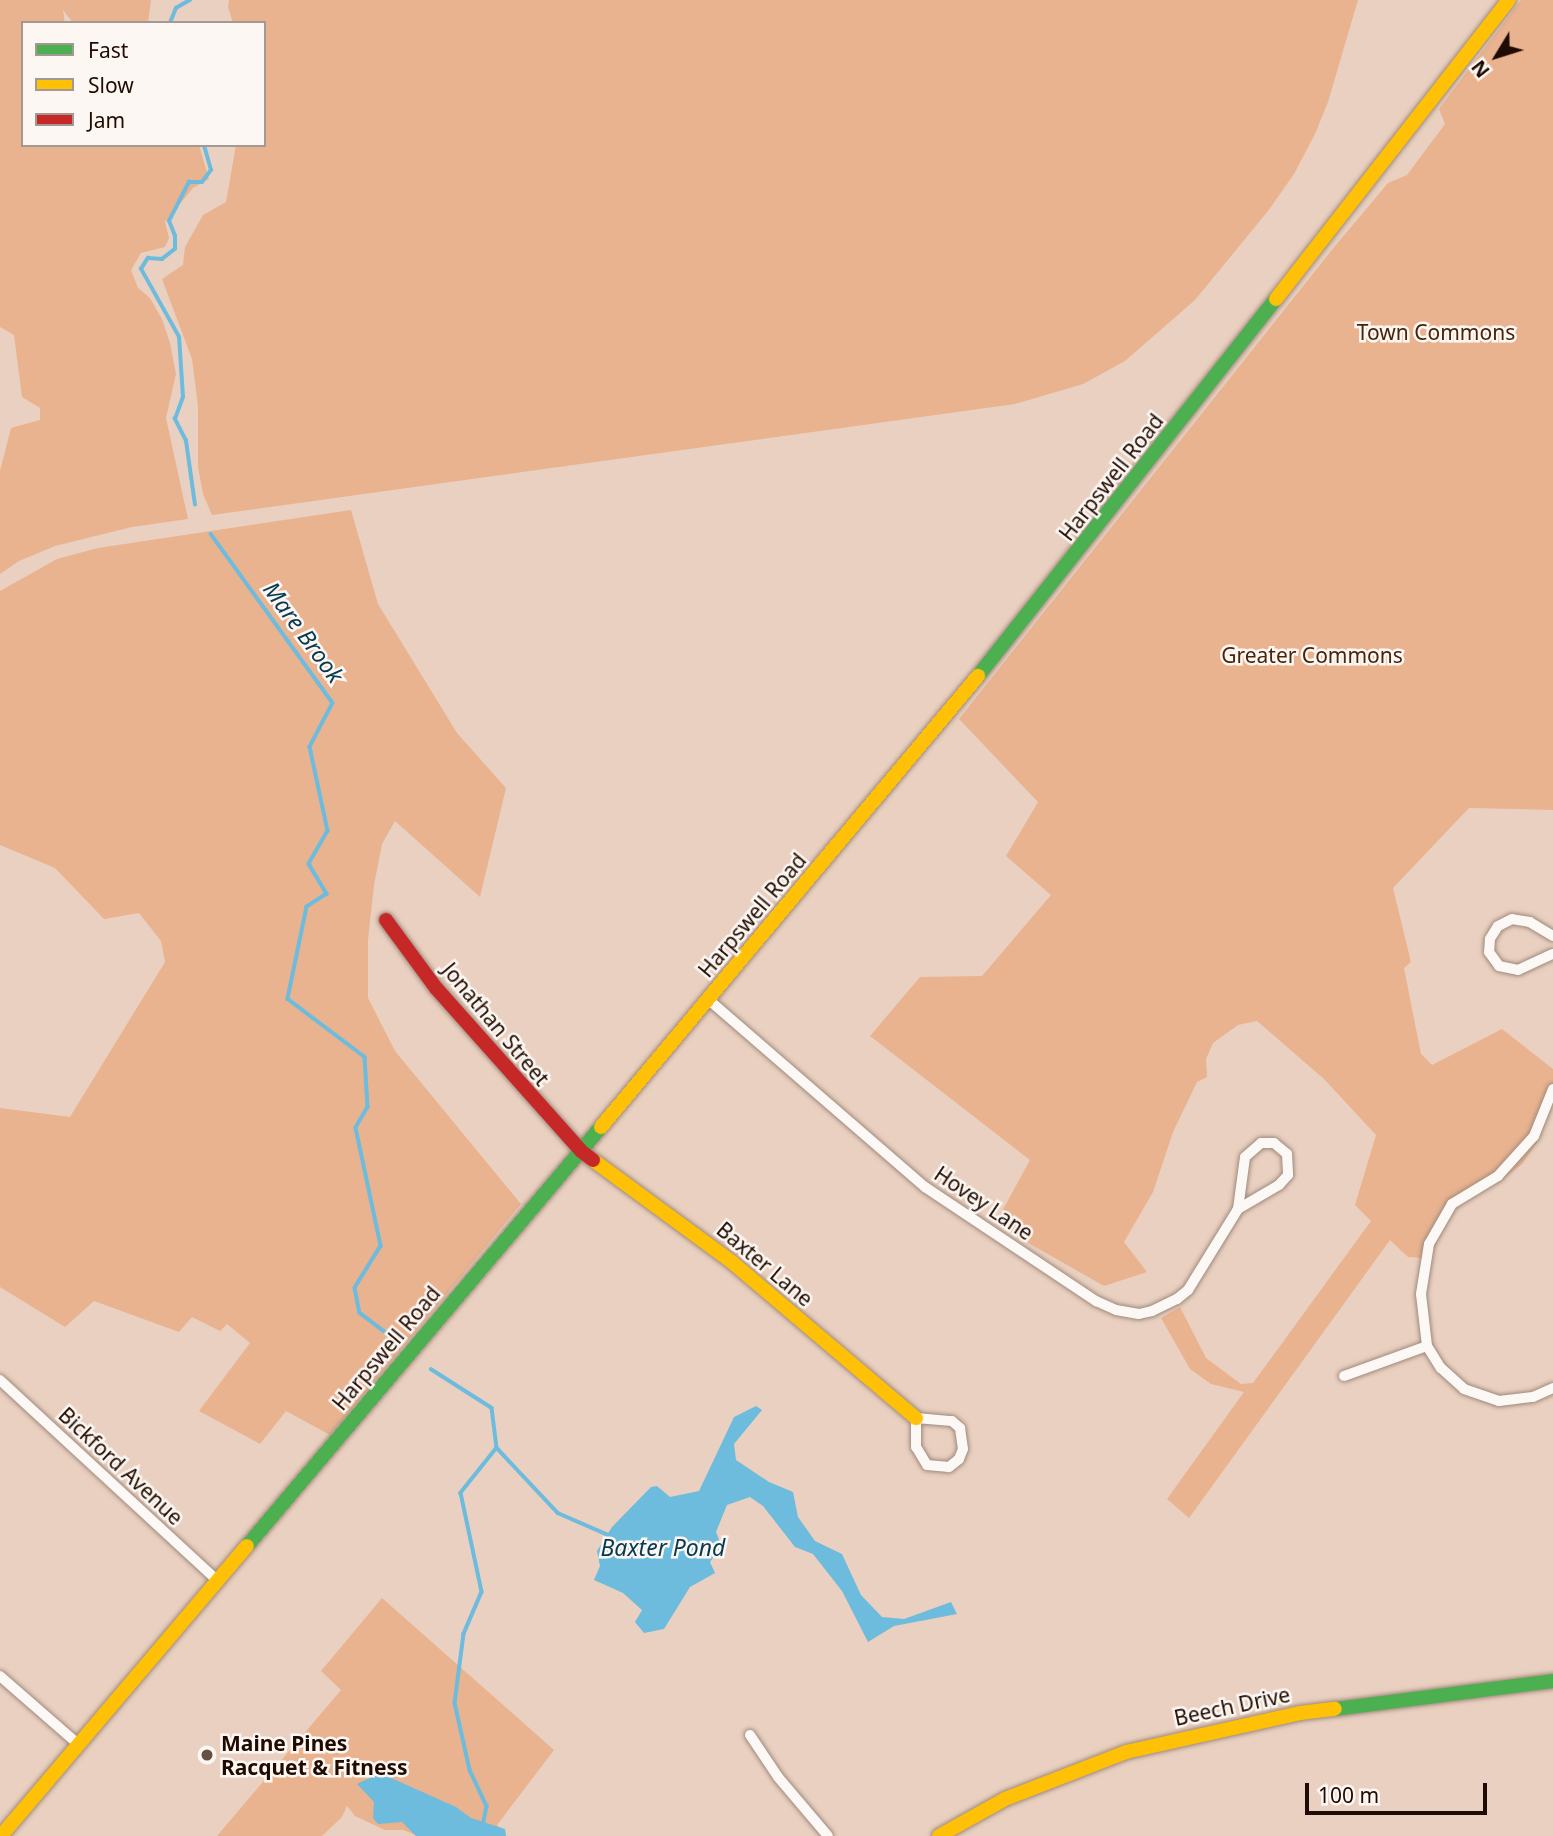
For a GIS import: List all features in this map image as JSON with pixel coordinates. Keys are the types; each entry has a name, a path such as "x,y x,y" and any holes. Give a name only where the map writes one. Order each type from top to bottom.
{"main road":[{"name":"Harpswell Road","path":"1,1836 709,1000 1058,579 1509,0"},
{"name":"Jonathan Street","path":"386,920 436,988 580,1151"},
{"name":"Baxter Lane","path":"580,1151 673,1216 733,1263 915,1418"},
{"name":"Beech Drive","path":"939,1836 1005,1799 1126,1752 1300,1713 1553,1681"}],"street":[{"path":"1553,936 1530,922 1512,919 1498,926 1490,939 1489,952 1499,966 1518,970 1553,954"},
{"name":"Hovey Lane","path":"709,1000 925,1187 1096,1301 1116,1310 1139,1314 1177,1299 1192,1284 1238,1209 1243,1164 1248,1152 1261,1143 1280,1147 1289,1163 1284,1181 1238,1209"},
{"path":"1553,1089 1534,1136 1498,1176 1452,1204 1429,1244 1421,1294 1427,1346 1451,1379 1479,1396 1499,1401 1516,1400 1553,1388"},
{"path":"1344,1376 1427,1346"},
{"name":"Bickford Avenue","path":"0,1380 217,1580"},
{"path":"915,1418 952,1421 960,1428 963,1449 959,1459 949,1467 927,1465 916,1447 915,1418"},
{"path":"0,1676 79,1745"},
{"path":"750,1735 778,1777 828,1836"}],"green space":[{"path":"0,0 151,0 148,21 71,21 63,10 65,21 21,21 21,147 200,147 209,179 193,188 165,222 169,238 165,247 141,253 131,270 138,288 150,298 162,319 170,343 176,374 166,418 188,519 132,527 55,546 19,561 0,574 0,471 11,428 40,420 40,408 22,397 14,335 0,327"},
{"path":"229,0 1358,0 1328,102 1315,134 1294,174 1268,211 1195,300 1125,361 1083,384 1015,404 212,515 203,494 198,467 198,406 192,359 162,279 183,265 185,247 203,215 226,202 236,147 266,147 266,21 232,21"},
{"name":"Greater Commons","path":"1521,0 1553,0 1553,810 1469,808 1393,888 1411,962 1404,968 1421,1054 1432,1065 1502,1029 1553,1069 1553,1103 1537,1143 1522,1164 1503,1179 1459,1203 1441,1229 1432,1256 1425,1250 1422,1258 1408,1257 1390,1240 1189,1518 1167,1499 1244,1392 1211,1384 1190,1369 1161,1318 1180,1307 1206,1358 1241,1384 1253,1383 1371,1221 1355,1205 1376,1135 1324,1079 1257,1021 1238,1025 1213,1043 1206,1059 1207,1077 1197,1082 1173,1132 1153,1192 1124,1242 1147,1272 1104,1286 995,1224 1030,1160 870,1036 920,977 982,976 1051,895 1006,856 1038,802 959,719 1335,246 1388,183 1407,175 1445,124 1439,109"},
{"path":"351,510 378,604 457,733 506,788 480,897 395,821 382,844 374,885 368,940 368,998 395,1051 521,1204 330,1435 286,1411 260,1444 199,1411 250,1343 227,1324 220,1331 192,1317 179,1332 94,1301 65,1327 0,1287 0,1108 70,1117 165,962 161,941 139,913 104,919 55,868 0,845 0,591 57,559 98,548"},
{"path":"382,1598 554,1750 497,1825 501,1829 417,1836 404,1830 385,1830 355,1816 347,1806 342,1817 322,1836 217,1836 341,1690 321,1671"}],"water":[{"name":"Baxter Pond","path":"756,1406 762,1410 734,1444 736,1460 769,1482 793,1492 798,1517 815,1541 842,1554 861,1595 882,1617 904,1619 951,1602 957,1614 894,1626 868,1642 842,1591 813,1554 795,1547 763,1506 750,1497 727,1505 716,1532 725,1555 715,1555 710,1562 715,1573 690,1587 664,1629 644,1633 635,1622 642,1610 623,1593 594,1580 600,1566 597,1551 612,1527 651,1487 657,1486 670,1497 699,1491 734,1417"},
{"path":"380,1773 456,1807 471,1818 505,1829 506,1836 416,1836 402,1822 378,1824 373,1818 374,1802 357,1784"}],"waterway":[{"name":"Mare Brook","path":"171,21 176,8 190,0"},
{"name":"Mare Brook","path":"195,505 186,441 175,419 183,397 179,337 141,269 148,258 162,259 175,249 175,236 169,221 189,182 202,182 211,170 205,147"},
{"name":"Mare Brook","path":"211,534 333,703 310,747 328,831 309,864 327,894 307,907 288,999 365,1057 368,1107 356,1128 381,1246 355,1288 360,1313 390,1336"},
{"name":"Mare Brook","path":"431,1369 492,1408 497,1448 461,1493 482,1592 464,1634 455,1703 470,1770 487,1806 481,1836"},
{"path":"497,1448 558,1513 613,1537"}],"traffic: fast":[{"path":"978,676 1276,299"},
{"path":"247,1546 601,1127"},
{"path":"1335,1709 1553,1681"}],"traffic: slow":[{"path":"1276,299 1509,0"},
{"path":"601,1127 978,676"},
{"path":"593,1160 733,1263 916,1418"},
{"path":"1,1836 247,1546"},
{"path":"939,1836 1005,1799 1126,1752 1300,1713 1335,1709"}],"traffic: jam":[{"path":"386,920 436,988 581,1151 593,1160"}],"place":[{"name":"Maine Pines Racquet & Fitness","path":"207,1755"}],"park label":[{"name":"Town Commons","path":"1436,332"}]}
